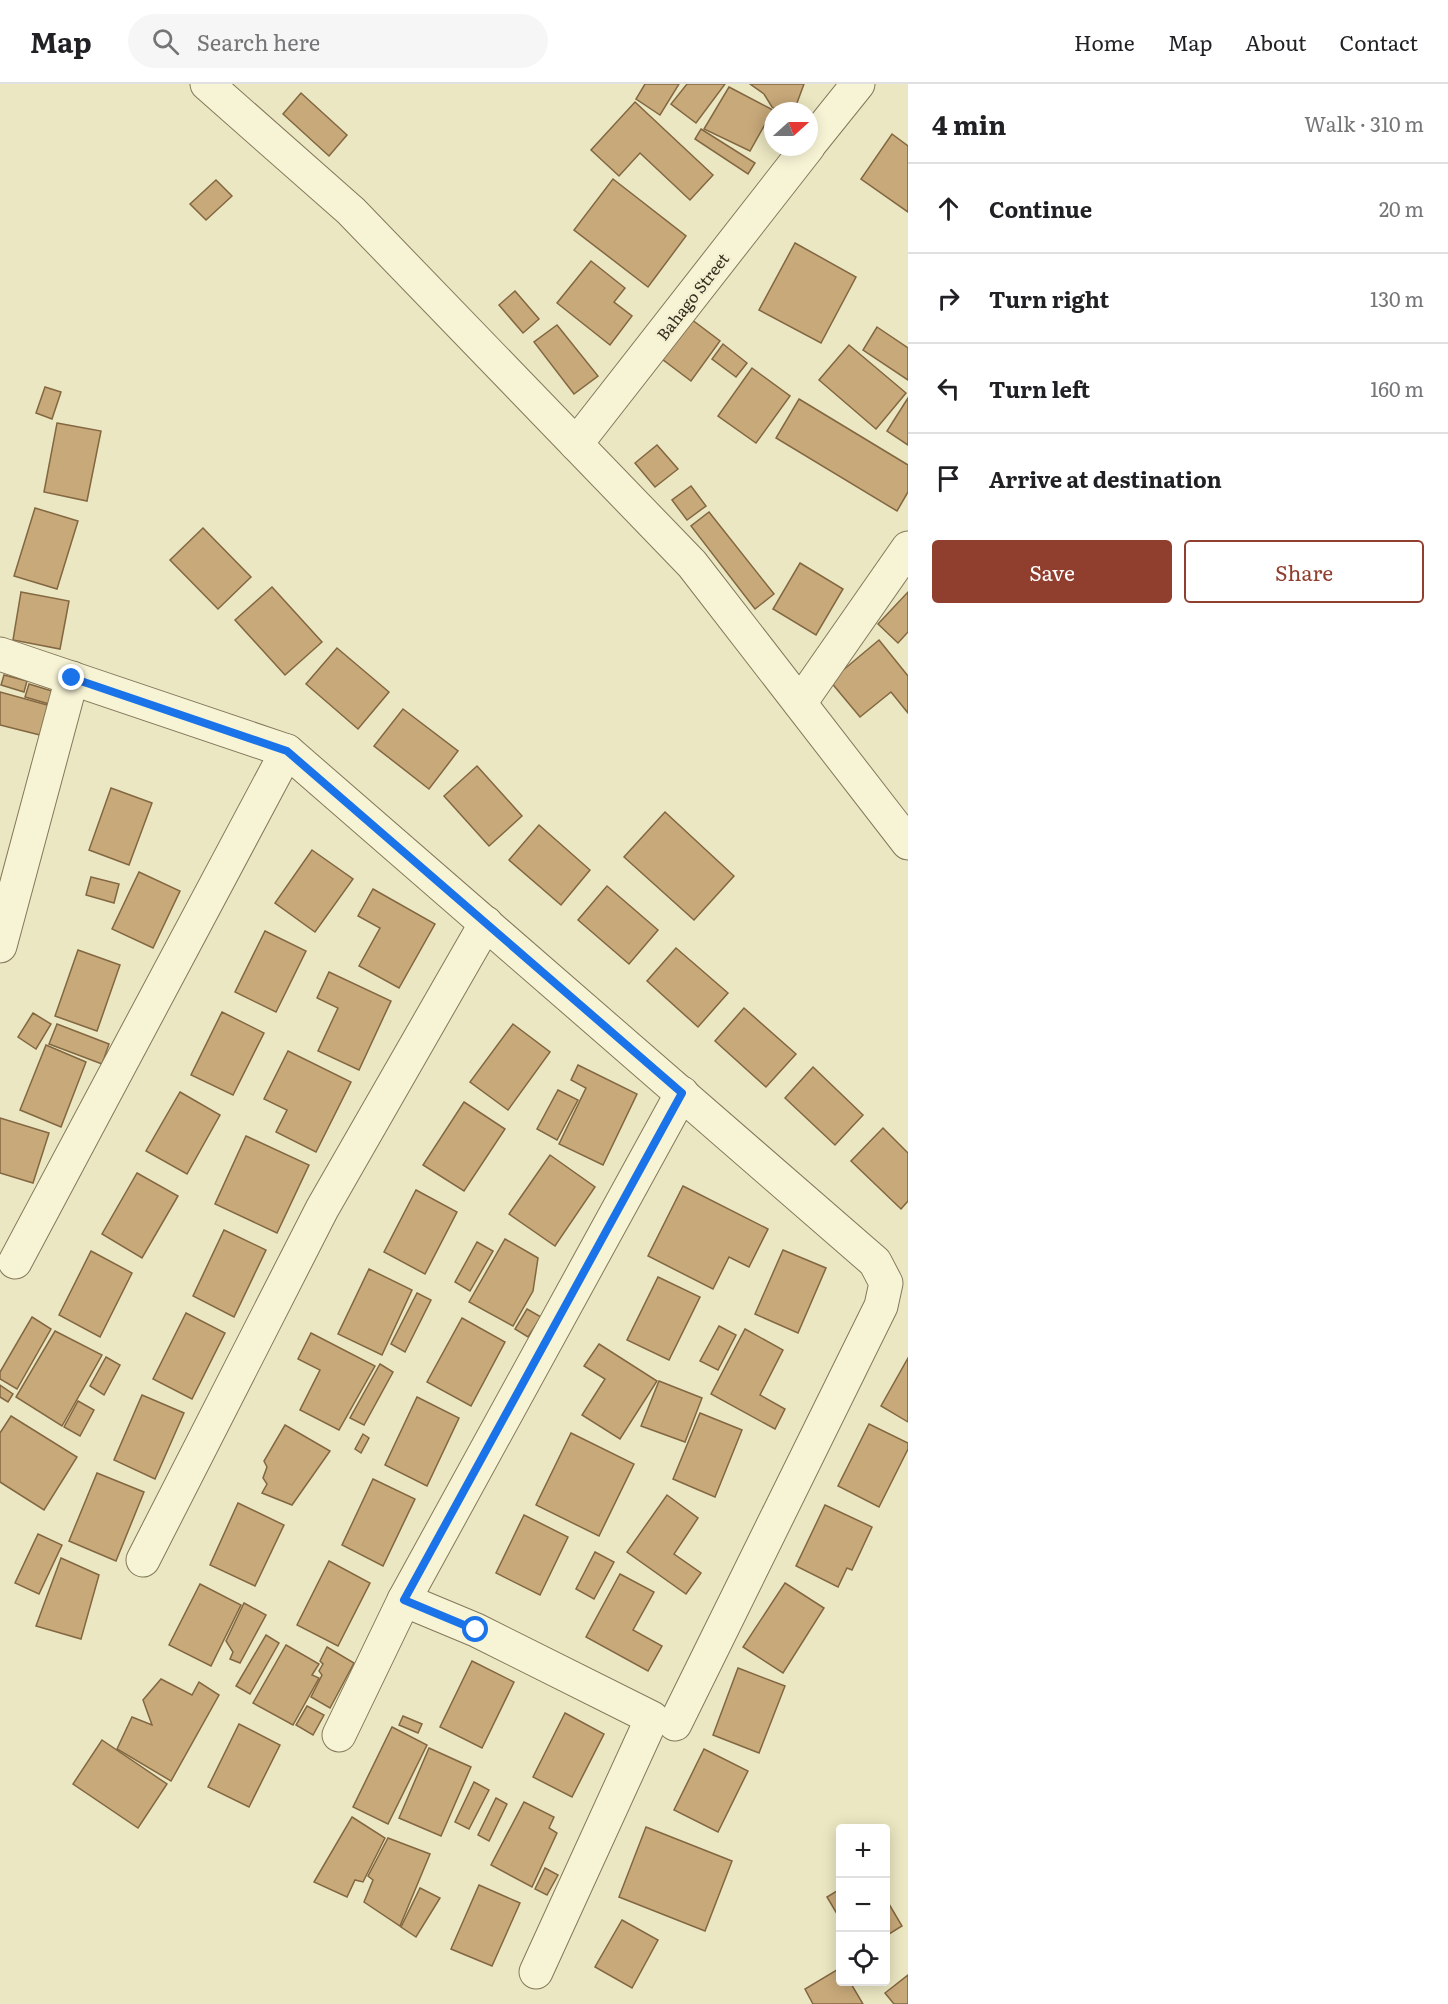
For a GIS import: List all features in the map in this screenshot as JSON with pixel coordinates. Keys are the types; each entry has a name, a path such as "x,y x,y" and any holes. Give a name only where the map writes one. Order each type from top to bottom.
{"street":[{"path":"207,84 351,211 692,564 908,843"},
{"name":"Bahago Street","path":"818,134 858,84"},
{"name":"Bahago Street","path":"576,444 800,156"},
{"path":"800,703 908,548"},
{"path":"0,654 287,751 875,1262 886,1283 881,1306 675,1724"},
{"path":"0,946 72,678"},
{"path":"15,1262 287,751"},
{"path":"143,1560 322,1209 486,923"},
{"path":"339,1735 404,1600 682,1093"},
{"path":"404,1600 476,1630 652,1718 536,1972"}],"building":[{"path":"645,84 679,84 660,115 636,99"},
{"path":"687,84 725,84 696,123 671,104"},
{"path":"750,84 804,84 797,102 769,102 764,94"},
{"path":"729,87 764,105 764,126 750,151 704,129"},
{"path":"301,93 347,135 329,156 283,114"},
{"path":"635,102 713,175 690,200 640,153 619,176 591,150"},
{"path":"701,129 755,163 748,174 695,139"},
{"path":"892,134 908,146 908,212 861,179"},
{"path":"613,179 686,236 648,287 574,230"},
{"path":"216,180 232,196 206,220 190,204"},
{"path":"795,243 856,277 821,343 759,310"},
{"path":"591,261 625,288 614,302 632,316 610,345 557,303"},
{"path":"515,291 539,319 523,333 499,305"},
{"path":"687,316 720,341 691,381 658,356"},
{"path":"557,325 598,376 574,394 534,342"},
{"path":"877,327 908,348 908,380 863,350"},
{"path":"723,344 747,363 736,377 712,359"},
{"path":"849,345 906,393 876,429 819,380"},
{"path":"752,368 790,396 756,443 718,416"},
{"path":"45,387 61,392 52,419 36,413"},
{"path":"908,398 908,445 887,431"},
{"path":"799,399 908,465 908,492 897,511 776,438"},
{"path":"57,423 101,431 87,501 44,492"},
{"path":"657,445 678,469 655,487 635,463"},
{"path":"691,486 706,506 687,520 672,500"},
{"path":"35,508 78,521 57,589 14,576"},
{"path":"709,512 774,594 755,609 691,526"},
{"path":"203,528 251,577 218,609 170,560"},
{"path":"800,563 843,589 816,635 773,609"},
{"path":"272,587 322,642 285,675 235,620"},
{"path":"21,592 69,601 60,649 13,640"},
{"path":"908,592 908,632 898,643 878,624"},
{"path":"879,640 908,676 908,713 891,692 860,717 830,681"},
{"path":"337,648 389,692 358,729 306,684"},
{"path":"4,675 27,681 24,692 1,685"},
{"path":"29,684 52,691 49,704 25,697"},
{"path":"0,692 51,706 44,736 0,725"},
{"path":"403,709 458,751 429,789 374,746"},
{"path":"477,766 522,816 489,846 444,796"},
{"path":"111,788 152,803 129,865 89,850"},
{"path":"665,812 734,876 694,920 624,857"},
{"path":"539,825 590,870 561,905 509,860"},
{"path":"312,850 353,879 315,932 275,903"},
{"path":"139,872 180,891 153,948 112,929"},
{"path":"91,877 119,884 114,903 86,895"},
{"path":"607,886 658,930 629,964 578,920"},
{"path":"373,889 435,924 399,988 359,966 380,928 358,916"},
{"path":"265,931 306,951 276,1012 235,992"},
{"path":"676,948 728,993 698,1027 647,981"},
{"path":"78,950 120,965 97,1031 55,1016"},
{"path":"329,972 391,1001 359,1070 318,1051 338,1008 317,998"},
{"path":"744,1008 796,1054 766,1087 715,1041"},
{"path":"222,1012 264,1033 233,1095 191,1075"},
{"path":"33,1013 51,1024 36,1049 18,1037"},
{"path":"57,1024 109,1044 102,1064 49,1044"},
{"path":"513,1024 550,1052 508,1110 470,1082"},
{"path":"46,1045 86,1062 61,1127 20,1110"},
{"path":"288,1051 351,1082 316,1152 276,1132 287,1110 264,1099"},
{"path":"578,1065 637,1094 603,1165 559,1144 586,1088 571,1080"},
{"path":"813,1067 863,1115 835,1145 785,1098"},
{"path":"558,1090 578,1100 557,1140 537,1129"},
{"path":"180,1092 220,1115 187,1174 146,1151"},
{"path":"464,1102 505,1129 464,1191 423,1165"},
{"path":"0,1118 49,1133 33,1183 0,1173"},
{"path":"883,1128 908,1153 908,1201 901,1209 851,1161"},
{"path":"246,1136 309,1165 277,1233 215,1204"},
{"path":"550,1155 595,1187 555,1246 509,1214"},
{"path":"137,1173 178,1196 142,1258 102,1234"},
{"path":"683,1186 768,1229 749,1267 729,1257 713,1289 648,1256"},
{"path":"416,1190 457,1212 425,1274 384,1252"},
{"path":"224,1230 266,1250 234,1317 193,1296"},
{"path":"505,1239 538,1258 533,1291 513,1326 469,1302"},
{"path":"477,1242 493,1251 470,1291 455,1282"},
{"path":"783,1250 826,1268 798,1333 755,1314"},
{"path":"91,1251 132,1273 100,1337 59,1315"},
{"path":"369,1269 412,1290 382,1355 338,1334"},
{"path":"658,1277 700,1297 669,1360 627,1340"},
{"path":"417,1293 431,1300 405,1352 391,1344"},
{"path":"527,1309 541,1317 528,1337 515,1329"},
{"path":"186,1313 225,1333 192,1399 153,1379"},
{"path":"32,1317 51,1329 17,1389 0,1379 0,1372"},
{"path":"462,1318 505,1342 471,1406 427,1382"},
{"path":"719,1326 736,1335 718,1370 700,1361"},
{"path":"745,1329 783,1350 760,1395 785,1409 775,1429 711,1394"},
{"path":"55,1331 102,1355 62,1426 16,1397"},
{"path":"311,1333 375,1366 339,1430 300,1410 320,1370 298,1359"},
{"path":"599,1344 657,1381 620,1439 582,1415 605,1379 584,1366"},
{"path":"106,1357 120,1365 104,1395 90,1386"},
{"path":"908,1358 908,1422 881,1406"},
{"path":"380,1364 393,1372 364,1425 350,1418"},
{"path":"659,1381 702,1398 685,1442 641,1426"},
{"path":"0,1385 13,1394 8,1402 0,1397"},
{"path":"142,1395 184,1413 155,1479 114,1460"},
{"path":"417,1397 459,1418 427,1486 385,1465"},
{"path":"78,1401 94,1410 80,1436 64,1427"},
{"path":"700,1413 742,1430 715,1497 673,1479"},
{"path":"11,1416 77,1457 44,1510 0,1482 0,1433"},
{"path":"869,1424 908,1443 908,1449 879,1507 838,1486"},
{"path":"285,1425 330,1451 292,1505 262,1493 267,1484 263,1478 267,1467 264,1461"},
{"path":"571,1433 634,1464 599,1536 536,1505"},
{"path":"363,1434 369,1438 361,1453 355,1449"},
{"path":"97,1473 144,1492 116,1561 69,1541"},
{"path":"373,1479 415,1499 383,1566 342,1545"},
{"path":"667,1495 698,1518 674,1554 701,1573 686,1594 627,1552"},
{"path":"238,1503 284,1525 255,1586 210,1565"},
{"path":"825,1505 872,1527 852,1570 847,1568 838,1587 796,1566"},
{"path":"524,1515 568,1537 540,1595 496,1573"},
{"path":"38,1534 62,1545 39,1594 15,1583"},
{"path":"595,1552 614,1562 594,1599 576,1589"},
{"path":"61,1558 99,1575 81,1639 36,1626"},
{"path":"329,1561 370,1583 338,1646 297,1625"},
{"path":"620,1574 654,1592 633,1630 662,1646 648,1671 586,1637"},
{"path":"785,1583 824,1608 783,1673 743,1647"},
{"path":"200,1584 241,1605 211,1666 169,1645"},
{"path":"244,1603 266,1615 240,1663 230,1659 233,1652 226,1641"},
{"path":"266,1635 279,1643 250,1694 236,1686"},
{"path":"286,1645 319,1664 312,1675 319,1678 293,1725 253,1703"},
{"path":"327,1647 354,1663 330,1708 311,1697 322,1675 319,1671 323,1664 320,1661"},
{"path":"472,1661 514,1682 482,1748 440,1727"},
{"path":"738,1668 785,1686 759,1753 713,1735"},
{"path":"161,1679 192,1695 199,1682 219,1695 171,1781 117,1749 132,1717 152,1725 143,1700"},
{"path":"307,1706 324,1715 313,1735 296,1725"},
{"path":"565,1713 604,1734 572,1797 533,1777"},
{"path":"403,1716 422,1724 418,1733 399,1725"},
{"path":"239,1724 280,1745 249,1807 208,1787"},
{"path":"392,1727 427,1745 388,1824 353,1807"},
{"path":"102,1740 167,1784 138,1828 73,1784"},
{"path":"429,1748 471,1767 441,1836 399,1818"},
{"path":"704,1749 748,1771 718,1832 674,1810"},
{"path":"474,1782 489,1790 469,1829 455,1822"},
{"path":"496,1798 507,1804 489,1841 478,1835"},
{"path":"524,1802 554,1817 549,1828 557,1833 532,1887 491,1865"},
{"path":"352,1817 385,1838 363,1882 355,1880 347,1897 314,1882"},
{"path":"646,1827 732,1861 705,1931 619,1897"},
{"path":"388,1838 430,1854 400,1926 364,1902 373,1880 368,1876"},
{"path":"545,1868 558,1875 547,1895 535,1889"},
{"path":"479,1885 520,1903 492,1966 451,1949"},
{"path":"420,1888 440,1898 416,1937 401,1927"},
{"path":"836,1891 836,1912 827,1897"},
{"path":"890,1906 902,1926 890,1934"},
{"path":"622,1920 658,1940 632,1988 595,1967"},
{"path":"836,1970 836,1986 852,1986 863,2004 813,2004 805,1989"},
{"path":"908,1975 908,2004 894,2004 885,1993"}],"route":[{"path":"72,678 287,751 682,1093 404,1600 476,1630"}]}
